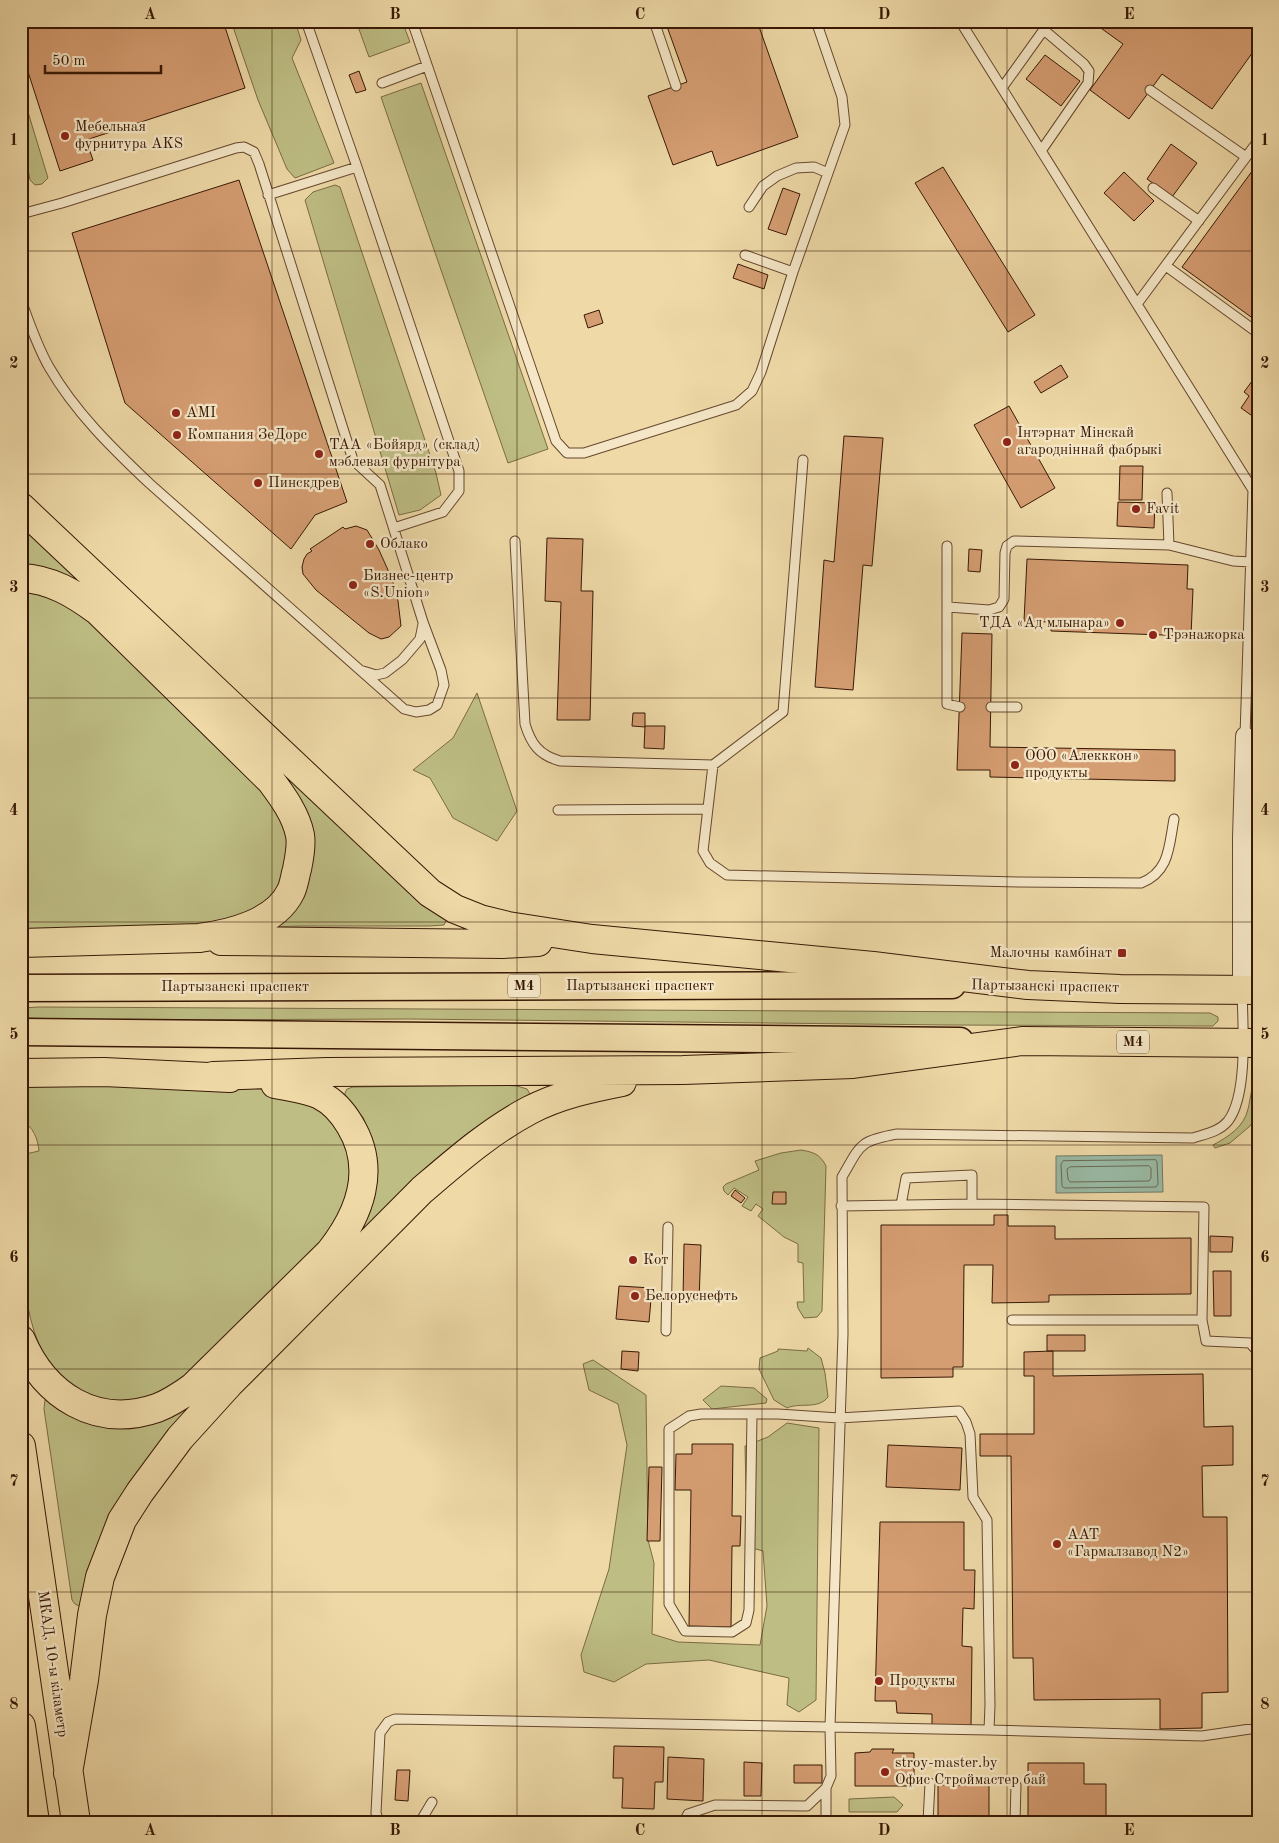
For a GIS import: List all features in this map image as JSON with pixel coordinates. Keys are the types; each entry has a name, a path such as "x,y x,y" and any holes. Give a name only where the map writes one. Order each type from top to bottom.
{"highway":[{"path":"21,507 430,893 455,909 480,919 508,926 592,938 873,966 1028,985"},
{"path":"21,578 40,580 59,586 80,597 98,611 271,781 290,810 300,836 299,859 291,891 282,906 253,923 216,936 199,938 21,943"},
{"path":"106,941 503,944 592,938"},
{"name":"Партызанскі праспект","path":"1028,985 1120,989 1250,990"},
{"path":"213,1076 327,1072 683,1070 853,1064 1022,1041"},
{"name":"М4","path":"1022,1041 1251,1043"},
{"path":"68,1773 84,1680 92,1615 100,1577 122,1520 180,1438 229,1384 422,1190 486,1137 532,1109 561,1097 594,1087 683,1070"},
{"path":"21,1072 104,1072 213,1076 260,1081 306,1090 321,1095 334,1104 346,1119 360,1143 364,1173 357,1207 342,1238 193,1386 174,1400 157,1408 138,1412 112,1414 87,1409 69,1401 53,1388 43,1376 21,1340"},
{"name":"МКАД, 10-ы кіламетр","path":"21,1446 76,1822"},
{"path":"21,1726 25,1790 35,1822"}],"main road":[{"name":"Партызанскі праспект","path":"21,988 1028,985"},
{"name":"М4","path":"21,1032 1022,1041"}],"street":[{"path":"1246,736 1242,838 1250,990"}],"lane":[{"path":"306,21 357,166 459,471 458,491 443,512 394,528"},
{"path":"412,21 556,441 567,453 584,453 736,405 752,391 761,372 845,125 842,97 816,21"},
{"path":"654,21 676,86"},
{"path":"960,21 1256,490 1255,541 1251,562 1246,736"},
{"path":"1002,88 1050,21"},
{"path":"1041,151 1088,82 1089,72 1084,64 1044,30"},
{"path":"382,83 426,66"},
{"path":"1150,90 1246,158"},
{"path":"1137,304 1258,141"},
{"path":"21,214 244,146 254,152 353,460 380,485 423,622 441,670 444,684 437,704 429,710 422,712 404,709 149,484 92,427 67,396 48,366 21,300"},
{"path":"268,194 357,166"},
{"path":"750,206 763,186 777,176 796,168 814,168 828,173"},
{"path":"1154,188 1199,221"},
{"path":"745,255 794,272"},
{"path":"1166,266 1258,333"},
{"path":"515,541 525,724 529,739 541,752 560,761 713,765 783,712 802,460"},
{"path":"1167,493 1169,545"},
{"path":"948,608 988,610 999,607 1004,599 1005,553 1007,546 1014,541 1169,545 1233,561 1251,562"},
{"path":"947,546 948,704 960,707"},
{"path":"360,670 376,675 385,673 398,663 420,639 423,622"},
{"path":"990,707 1017,707"},
{"path":"713,765 703,851 710,863 727,875 1141,883 1151,879 1164,866 1174,819"},
{"path":"558,810 707,808"},
{"path":"826,1822 826,1788 831,1776 830,1727 843,1334 842,1177 852,1156 861,1146 877,1138 897,1134 1194,1138 1214,1132 1227,1122 1240,1092 1251,1043 1250,990"},
{"path":"901,1205 906,1178 972,1175 972,1204"},
{"path":"841,1206 972,1204 1204,1207 1202,1320 1206,1341 1250,1343 1258,1352"},
{"path":"666,1331 668,1227"},
{"path":"1012,1320 1202,1320"},
{"path":"752,1414 749,1610 746,1623 732,1632 685,1631 669,1604 669,1429 689,1416 701,1414 752,1414 778,1414 839,1418 959,1411 966,1422 970,1434 973,1497 987,1520 989,1730"},
{"path":"379,1822 376,1813 380,1733 388,1722 395,1719 989,1730 1202,1736 1257,1728 1258,1711"},
{"path":"928,1822 930,1783"},
{"path":"1016,1785 1016,1822"},
{"path":"684,1822 688,1814 715,1805 807,1806 826,1788"},
{"path":"420,1822 432,1802"}],"green space":[{"path":"231,21 295,21 301,40 292,58 334,163 295,178 287,169 258,100"},
{"path":"356,21 402,21 410,42 369,57"},
{"path":"421,83 548,449 508,463 381,97"},
{"path":"28,112 48,178 42,184 35,185 30,180 21,132 21,115"},
{"path":"335,185 340,187 436,473 441,495 420,510 399,515 305,200 313,192"},
{"path":"21,521 447,918 444,925 267,927 268,920 310,838 90,595 21,570"},
{"path":"21,590 37,591 81,611 275,798 291,845 279,887 253,911 207,926 21,931"},
{"path":"477,693 517,811 497,841 453,818 430,778 413,770 453,738"},
{"path":"21,1008 1210,1013 1218,1017 1218,1021 1213,1026 409,1019 130,1020 21,1018"},
{"path":"1258,1075 1256,1117 1250,1126 1230,1143 1215,1148 1213,1145 1230,1135 1243,1121"},
{"path":"21,1082 283,1088 339,1120 355,1175 329,1240 193,1376 148,1402 85,1399 50,1364 39,1344 25,1292 21,1234 21,1155 39,1151 34,1133 21,1120"},
{"path":"501,1085 527,1089 530,1094 528,1100 198,1405 81,1607 75,1604 72,1600 44,1409 45,1400 50,1398 129,1426 339,1254 371,1138 363,1117 345,1098 347,1089 353,1087"},
{"path":"801,1150 816,1154 826,1166 822,1311 817,1317 804,1318 797,1302 804,1302 803,1263 798,1262 798,1244 784,1237 758,1216 763,1209 756,1204 751,1211 742,1206 748,1197 734,1188 728,1195 723,1187 759,1170 755,1161 781,1153"},
{"path":"808,1348 821,1358 828,1397 814,1405 787,1408 774,1400 759,1369 760,1358 778,1351 778,1349 807,1351"},
{"path":"593,1360 646,1395 648,1540 654,1563 652,1634 678,1642 760,1645 767,1606 763,1551 745,1546 754,1522 746,1489 745,1446 768,1437 787,1423 819,1428 816,1700 799,1712 787,1705 789,1678 709,1660 646,1664 614,1682 584,1672 581,1655 609,1569 627,1445 618,1404 589,1390 583,1364"},
{"path":"721,1386 754,1388 767,1399 766,1403 712,1409 703,1400"},
{"path":"894,1797 903,1805 897,1812 849,1812 849,1799"}],"water":[{"path":"1162,1155 1163,1192 1056,1193 1056,1156"}],"building":[{"path":"21,21 223,21 245,88 86,140 93,160 60,171 21,50"},
{"path":"665,21 757,21 798,137 717,166 712,151 673,165 648,96 687,82"},
{"path":"1091,21 1258,21 1258,45 1212,109 1162,74 1129,119 1090,90 1123,44"},
{"path":"1045,55 1080,81 1061,106 1026,79"},
{"path":"359,71 366,90 356,93 349,75"},
{"path":"1171,144 1197,163 1172,197 1147,179"},
{"path":"1258,163 1258,322 1182,267"},
{"path":"943,167 1035,315 1008,332 915,183"},
{"path":"1124,172 1154,201 1134,221 1104,193"},
{"path":"239,180 347,502 315,515 291,549 125,403 72,233"},
{"path":"783,188 800,194 786,235 768,229"},
{"path":"738,264 768,275 764,289 733,278"},
{"path":"599,310 603,323 588,328 584,315"},
{"path":"1061,365 1068,377 1041,393 1034,382"},
{"path":"1258,373 1258,420 1241,408 1249,396 1244,392"},
{"name":"Інтэрнат Мінскай агародніннай фабрыкі","path":"1009,406 1055,488 1021,508 974,425"},
{"path":"844,436 883,438 872,566 863,565 853,690 815,687 824,560 834,562"},
{"path":"1120,466 1143,466 1142,500 1119,500"},
{"name":"Favit","path":"1118,502 1155,503 1154,528 1117,526"},
{"name":"Бизнес-центр «S.Union»","path":"356,526 367,530 379,550 392,579 398,601 401,626 389,637 381,639 369,633 316,590 303,574 304,559 312,551 310,549 343,527 345,529"},
{"path":"547,538 583,539 581,591 593,591 590,720 557,720 561,602 545,601"},
{"path":"969,549 982,550 980,572 968,571"},
{"path":"1027,559 1188,565 1187,589 1193,589 1191,636 1051,631 1051,622 1024,621"},
{"path":"962,633 992,634 990,747 1175,750 1175,781 990,777 990,770 957,770"},
{"path":"633,713 645,713 645,727 632,726"},
{"path":"645,726 665,726 664,749 644,748"},
{"path":"735,1190 745,1198 741,1203 731,1196"},
{"path":"773,1192 786,1192 786,1204 772,1204"},
{"path":"994,1215 1008,1215 1008,1226 1055,1226 1055,1239 1191,1238 1191,1294 1049,1295 1049,1302 992,1303 993,1265 964,1265 963,1367 953,1367 953,1377 881,1378 881,1225 994,1225"},
{"path":"1210,1236 1233,1237 1232,1252 1210,1252"},
{"path":"684,1244 701,1245 699,1301 683,1300"},
{"path":"1213,1271 1231,1271 1231,1316 1214,1316"},
{"path":"619,1286 652,1288 649,1322 616,1319"},
{"path":"1047,1335 1085,1335 1085,1351 1047,1351"},
{"path":"622,1351 639,1352 638,1371 621,1369"},
{"path":"1053,1351 1053,1376 1203,1374 1204,1427 1233,1426 1233,1465 1202,1466 1203,1517 1227,1517 1228,1692 1202,1693 1202,1728 1160,1729 1160,1699 1034,1700 1033,1658 1013,1658 1011,1456 980,1456 980,1434 1034,1434 1034,1376 1024,1376 1024,1352"},
{"path":"692,1444 733,1444 732,1516 741,1516 740,1546 732,1546 731,1627 689,1626 691,1490 675,1490 676,1454 692,1454"},
{"path":"888,1445 962,1448 960,1490 886,1487"},
{"path":"649,1467 662,1467 660,1541 647,1541"},
{"path":"880,1522 964,1522 964,1570 975,1570 974,1609 963,1608 962,1646 972,1647 971,1727 932,1727 932,1714 897,1713 896,1701 875,1701"},
{"path":"614,1746 664,1747 663,1782 655,1782 654,1809 622,1808 623,1778 613,1778"},
{"name":"stroy-master.by Офис Строймастер бай","path":"872,1749 894,1749 892,1753 914,1753 914,1786 855,1786 855,1753 870,1752"},
{"path":"668,1757 704,1759 703,1801 667,1799"},
{"path":"744,1762 762,1763 761,1796 744,1796"},
{"path":"1028,1763 1084,1763 1084,1784 1106,1784 1106,1822 1028,1822"},
{"path":"794,1765 822,1765 822,1783 794,1783"},
{"path":"397,1770 410,1770 408,1801 395,1800"},
{"path":"938,1785 989,1785 989,1822 938,1822"}],"place":[{"name":"Мебельная фурнитура AKS","path":"65,136"},
{"name":"AMI","path":"176,413"},
{"name":"Компания ЗеДорс","path":"177,435"},
{"name":"Інтэрнат Мінскай агародніннай фабрыкі","path":"1007,442"},
{"name":"ТАА «Бойярд» (склад) мэблевая фурнітура","path":"319,454"},
{"name":"Пинскдрев","path":"258,483"},
{"name":"Favit","path":"1136,509"},
{"name":"Облако","path":"370,544"},
{"name":"Бизнес-центр «S.Union»","path":"353,585"},
{"name":"ТДА «Ад млынара»","path":"1120,623"},
{"name":"Трэнажорка","path":"1153,635"},
{"name":"ООО «Алекккон» продукты","path":"1015,765"},
{"name":"Малочны камбінат","path":"1122,953"},
{"name":"Кот","path":"633,1260"},
{"name":"Белоруснефть","path":"635,1296"},
{"name":"ААТ «Гармалзавод N2»","path":"1057,1544"},
{"name":"Продукты","path":"879,1681"},
{"name":"stroy-master.by Офис Строймастер бай","path":"885,1772"}]}
